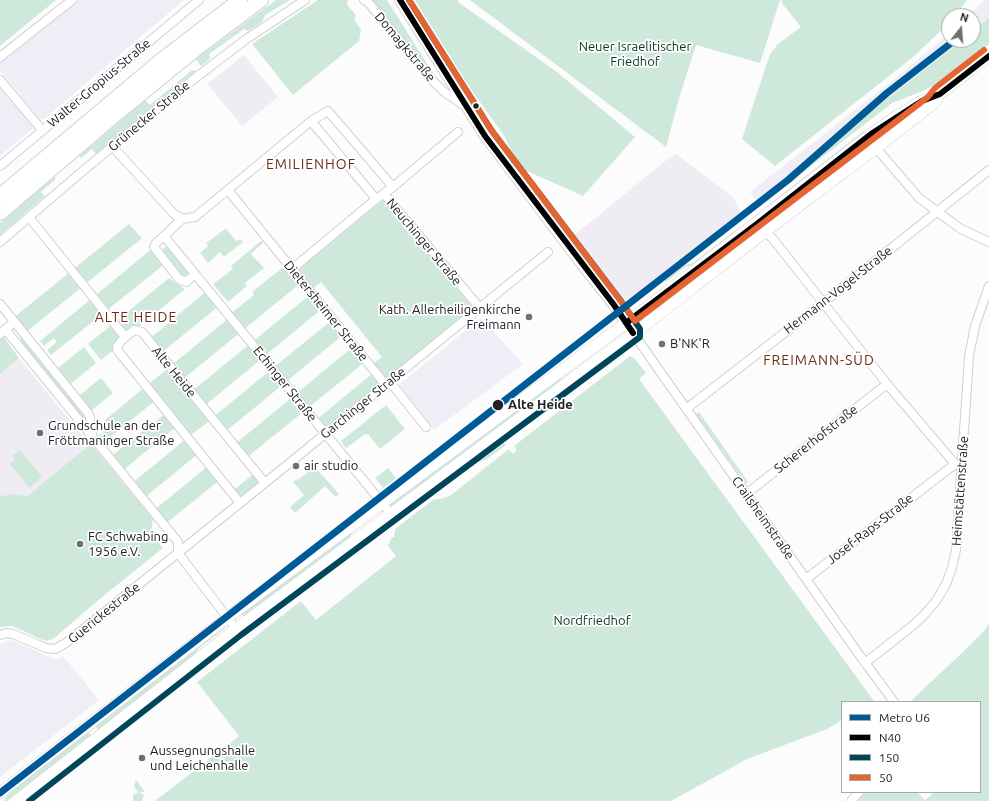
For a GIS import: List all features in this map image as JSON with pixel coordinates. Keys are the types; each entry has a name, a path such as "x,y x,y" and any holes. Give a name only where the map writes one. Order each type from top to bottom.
{"highway":[{"path":"0,196 159,62 240,0"},
{"path":"0,213 115,114 197,48 261,0"}],"main road":[{"path":"0,793 227,618 383,504 757,224 870,135 922,101 940,94 989,56"},
{"path":"16,801 236,629 633,333 876,148 934,103 940,94"}],"street":[{"path":"0,57 72,0"},
{"name":"Walter-Gropius-Straße","path":"0,166 198,0"},
{"name":"Grünecker Straße","path":"0,242 194,79 222,57 305,0"},
{"name":"Domagkstraße","path":"364,0 368,2 430,78 443,91 467,108"},
{"name":"Domagkstraße","path":"400,0 467,108 497,152 614,305 633,333"},
{"path":"0,80 42,130"},
{"path":"195,274 186,282 179,279 154,247 156,243 182,219 195,217 311,121 328,111 393,187"},
{"path":"311,121 376,199"},
{"path":"292,269 458,132"},
{"path":"870,135 876,148 919,198 961,229 989,242"},
{"path":"113,147 170,210 182,219"},
{"name":"Hermann-Vogel-Straße","path":"686,409 823,303 989,170"},
{"name":"Dietersheimer Straße","path":"228,190 385,384 394,387 426,427"},
{"name":"Neuchinger Straße","path":"384,194 480,308"},
{"path":"29,217 125,337 117,347 118,351 240,503"},
{"path":"757,224 766,231 887,384 937,444 958,464"},
{"name":"Echinger Straße","path":"164,236 391,514"},
{"name":"Garchinger Straße","path":"178,553 548,252"},
{"name":"Heimstättenstraße","path":"865,663 924,615 936,601 946,584 952,568 956,550 958,464 970,356 975,326 989,286"},
{"path":"0,304 88,413 90,417 92,436"},
{"path":"14,322 3,332 92,436 178,542 178,553 236,629"},
{"name":"Alte Heide","path":"125,337 134,330 142,332 265,483"},
{"name":"Crailsheimstraße","path":"633,333 893,701"},
{"name":"Schererhofstraße","path":"746,494 887,384"},
{"name":"Josef-Raps-Straße","path":"806,579 935,478 958,464"},
{"name":"Guerickestraße","path":"0,635 6,633 13,634 46,648 55,649 66,643 178,553"},
{"path":"851,801 858,793"}],"shaded area":[{"path":"74,0 184,0 44,119 40,119 0,71 0,62"},
{"path":"984,0 989,0 989,18 981,24 981,8 976,8"},
{"path":"941,41 941,48 952,48 854,125 794,179 759,205 750,192 891,82"},
{"path":"244,55 278,97 242,126 207,84"},
{"path":"0,88 32,126 32,129 0,156"},
{"path":"676,154 734,198 743,218 632,301 624,300 573,236 669,158"},
{"path":"481,318 523,364 434,430 399,385"},
{"name":"Grundschule an der Fröttmaninger Straße","path":"19,358 90,445 27,496 15,494 0,496 0,374"},
{"path":"8,640 57,660 63,656 99,700 0,777 0,645"}],"green space":[{"path":"0,0 56,0 0,46"},
{"path":"276,0 290,0 265,15 262,22 248,31 244,29 209,54 210,59 201,66 196,59"},
{"path":"318,0 348,0 347,5 356,15 354,19 361,30 359,41 293,95 252,44"},
{"path":"371,0 387,0 438,83"},
{"path":"415,0 458,0 458,2 557,72 635,137 583,196 518,167 505,137 470,88"},
{"name":"Neuer Israelitischer Friedhof","path":"470,0 780,0 760,63 696,45 680,95 666,147"},
{"path":"782,0 967,0 961,8 941,8 941,31 913,57 775,166 742,139 770,54 778,44 801,27 781,2"},
{"path":"989,18 989,44 941,81 925,90 892,103 794,179 854,125 952,48 981,48 981,24"},
{"path":"192,70 196,71 96,154 92,149 81,158 79,156 145,100 150,105"},
{"path":"864,131 865,132 767,208 766,207"},
{"path":"866,146 866,149 770,221 813,188 817,181"},
{"path":"54,177 56,179 41,192 45,196 0,235 0,223"},
{"path":"383,200 475,310 325,433 315,421 374,372 370,366 382,357 321,282 311,290 302,282 182,380 191,392 312,293 323,308 203,407 212,418 333,319 344,334 224,433 212,419 187,438 177,426 121,472 109,458 166,413 156,400 104,442 99,436 110,427 105,420 230,317 229,315 254,295 252,292 287,264 292,269 313,257"},
{"path":"129,224 142,238 24,334 12,319"},
{"path":"225,229 236,241 241,239 243,242 224,257 220,252 208,263 200,253 208,246 206,243"},
{"path":"736,230 737,232 694,265 685,267 666,282 665,281 684,265 693,263"},
{"path":"261,241 263,243 251,254 264,268 245,283 247,286 228,302 213,284 233,269 231,266"},
{"path":"170,244 195,274 186,282 166,263 51,355 47,350 57,342 54,338 44,346 40,341 154,247 158,253"},
{"path":"169,278 185,289 121,341 117,347 101,360 88,344"},
{"path":"208,290 220,305 160,354 148,340"},
{"path":"22,335 87,416 83,419 23,345 20,337"},
{"path":"3,336 19,358 0,374 0,339"},
{"path":"614,337 615,338 563,377 558,384 390,507 389,504"},
{"path":"354,346 366,361 245,459 234,445"},
{"path":"84,347 96,363 67,387 54,371"},
{"name":"Nordfriedhof","path":"630,356 635,359 646,373 639,379 874,701 841,701 841,721 827,729 747,759 671,801 155,801 239,736 197,682 301,601 316,620 396,556 388,546 392,537 394,537 395,529 433,500 451,495 509,449 513,454 517,450 514,446"},
{"path":"101,378 113,393 88,413 76,398"},
{"path":"386,405 405,429 380,449 368,434 364,435 346,448 341,441"},
{"path":"699,412 748,482 746,484 696,414"},
{"path":"187,438 199,453 143,499 131,484"},
{"path":"504,443 506,445 487,459 467,466 436,489 435,488 477,457 484,458"},
{"name":"FC Schwabing 1956 e.V.","path":"91,444 153,519 151,533 163,548 53,639 45,641 12,626 0,627 0,496 15,494 27,496"},
{"path":"20,450 42,477 29,488 10,464 15,459 12,456"},
{"path":"209,465 221,479 164,525 153,511"},
{"path":"315,467 339,494 336,497 325,486 295,513 290,507 304,495 293,482"},
{"path":"388,468 396,478 383,488 375,478"},
{"path":"256,472 265,483 240,503 231,492"},
{"path":"379,512 352,533 349,539 244,618 241,613"},
{"path":"384,525 384,529 305,589 301,587"},
{"path":"293,593 299,594 252,629 251,628 289,599"},
{"path":"989,624 989,801 847,801 856,793 918,793 925,800 934,793 981,793 981,701 912,701 984,631"},
{"path":"225,626 225,628 198,649 195,654 98,730 95,726"},
{"path":"232,641 234,644 182,684 180,682"},
{"path":"175,686 176,689 143,714 141,712"},
{"path":"88,731 91,735 7,801 3,801 14,788"},
{"path":"82,757 84,759 31,801 26,801"},
{"path":"136,780 145,792 139,792 144,795 142,801 133,801 133,795 138,792 134,787"}],"metro line":[{"name":"U6","path":"0,793 788,180 887,93 945,48"}],"transit line":[{"name":"N40","path":"400,0 485,136 614,305 633,333"},
{"name":"150","path":"29,801 241,635 640,337 640,329 621,301 492,131 409,0"},
{"name":"50","path":"409,0 492,131 635,321 928,97 935,88 984,50"},
{"name":"N40","path":"626,323 757,224 871,134 922,101 940,94 989,56"}],"place":[{"name":"Kath. Allerheiligenkirche Freimann","path":"529,317"},
{"name":"B'NK'R","path":"662,344"},
{"name":"Alte Heide","path":"498,405"},
{"name":"Grundschule an der Fröttmaninger Straße","path":"40,433"},
{"name":"air studio","path":"296,466"},
{"name":"FC Schwabing 1956 e.V.","path":"80,544"},
{"name":"Aussegnungshalle und Leichenhalle","path":"142,758"}],"district":[{"name":"EMILIENHOF","path":"311,164"},
{"name":"ALTE HEIDE","path":"136,317"},
{"name":"FREIMANN-SÜD","path":"819,360"}]}
